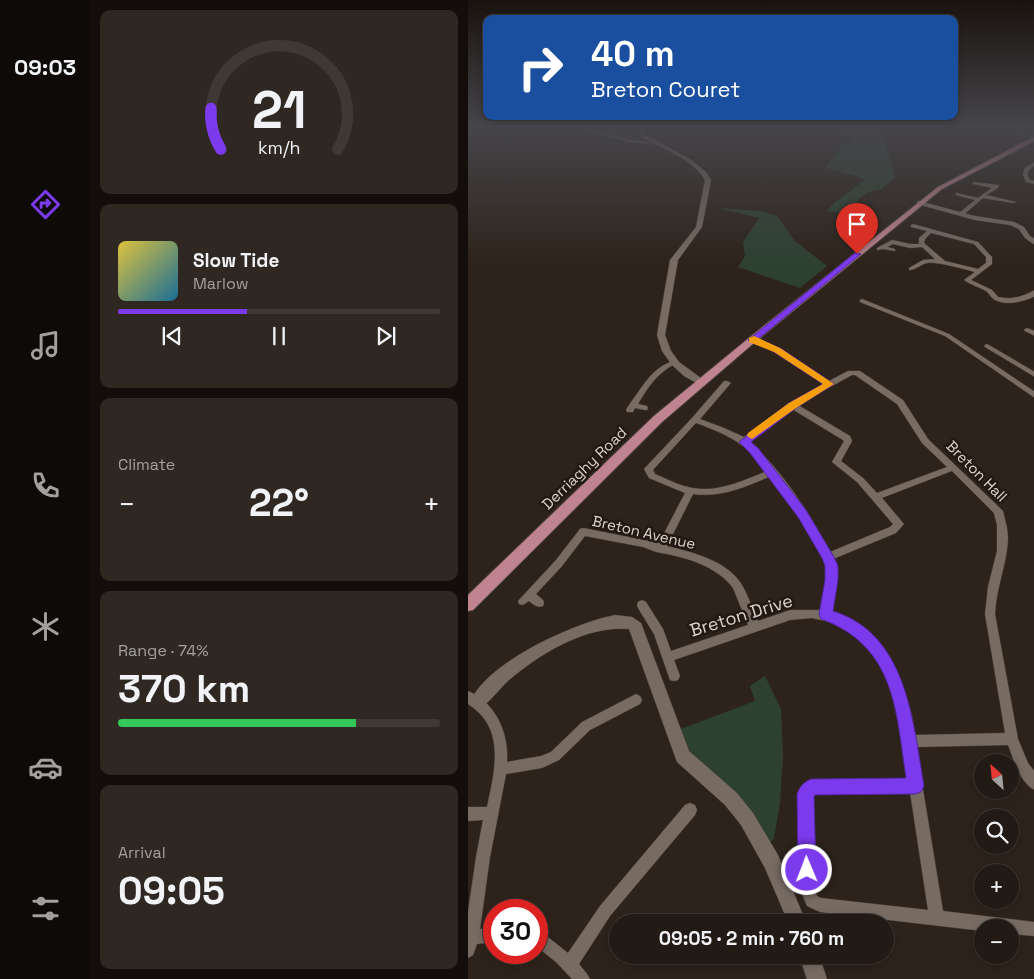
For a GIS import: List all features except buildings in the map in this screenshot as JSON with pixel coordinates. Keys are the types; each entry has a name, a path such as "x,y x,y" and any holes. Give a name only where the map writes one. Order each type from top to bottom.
{"main road":[{"name":"Derriaghy Road","path":"468,605 604,469 658,419 920,203 967,173"}],"street":[{"path":"702,383 673,363 663,347 661,335 674,260 699,226 708,180 704,173"},
{"path":"1026,173 1028,181 1034,183"},
{"path":"961,214 997,187 979,184"},
{"path":"958,194 1014,202"},
{"path":"920,203 961,214 1012,223 1022,228 1034,243"},
{"path":"916,226 976,243 990,260 989,264 967,280 984,288 998,299 1028,297 1034,292"},
{"path":"931,230 922,238 921,243 939,260 944,263 979,271"},
{"path":"881,248 892,242 910,246 923,245"},
{"path":"881,248 893,250"},
{"path":"925,271 913,268 928,260 939,260"},
{"path":"868,302 947,335 1034,396"},
{"path":"1027,330 1034,334"},
{"path":"752,340 777,350 830,384"},
{"path":"987,346 1034,375"},
{"path":"644,408 632,408 659,369 673,363"},
{"name":"Breton Hall","path":"744,442 792,405 851,374 857,373 900,402 925,441 998,511 1003,525 1004,545 990,603 990,614 1012,739"},
{"path":"728,385 648,469 652,476 690,491 708,493 721,491 771,473"},
{"path":"792,405 847,438 848,442 836,462 860,480 898,524 893,530 828,557"},
{"path":"695,420 744,442 754,450 802,514 828,557 832,580 826,614 839,618 851,626 875,647 887,662 896,684 909,741 937,918"},
{"path":"876,497 952,468"},
{"path":"661,549 690,491"},
{"name":"Breton Avenue","path":"539,603 526,598 559,564 583,532 661,549 700,560 717,568 728,576 740,592 754,626"},
{"path":"642,605 659,632 674,676"},
{"name":"Breton Drive","path":"668,657 790,614 826,614"},
{"path":"483,939 470,944 490,814 500,769 501,746 497,727 473,700 514,669 571,632 610,621 632,623 636,627 683,756 694,769 736,805 753,828 773,865 794,914"},
{"path":"500,769 542,762 555,756 586,726 636,700"},
{"path":"909,741 1012,739 1023,767 1034,784"},
{"path":"915,786 811,787 805,794 807,890 812,901 820,905 1034,929"},
{"path":"570,964 605,911 690,810"},
{"path":"468,814 490,814"},
{"path":"548,945 570,964 582,979"},
{"path":"811,964 817,979"}],"green space":[{"path":"843,173 895,173 896,177 881,189 868,192 858,200 849,214 827,211 834,203 866,179"},
{"path":"718,208 761,211 777,216 795,241 827,266 800,288 738,267 745,256 743,242 759,218"},
{"path":"765,676 781,709 783,757 780,803 774,839 766,845 694,759 681,741 678,730 755,701 750,686"}],"slow traffic":[{"path":"752,436 792,405 830,384 777,350 752,340 754,338"}],"route":[{"path":"807,870 805,794 811,787 915,786 909,741 896,684 887,662 875,647 851,626 839,618 826,614 832,580 828,557 802,514 754,450 744,442 792,405 830,384 777,350 752,340 857,254"}]}
